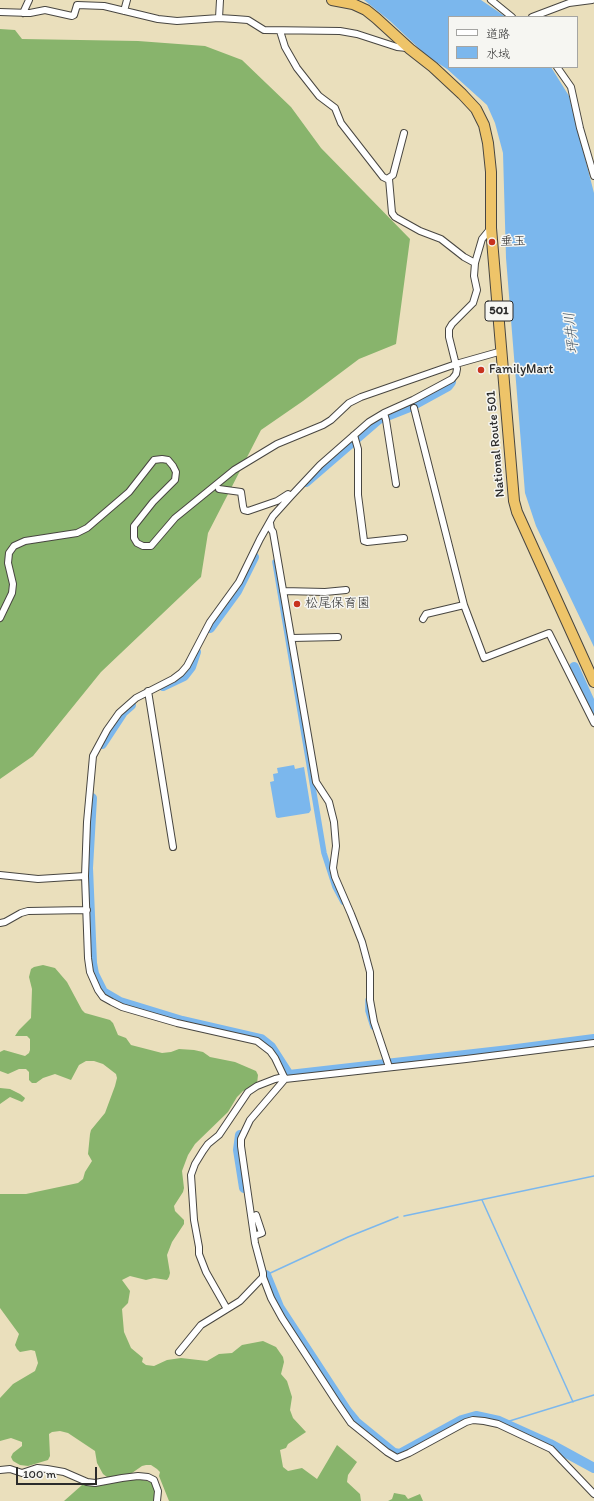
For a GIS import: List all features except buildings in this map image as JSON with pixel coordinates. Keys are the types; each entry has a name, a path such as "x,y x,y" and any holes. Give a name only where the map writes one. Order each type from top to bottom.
{"highway":[{"name":"National Route 501","path":"332,0 353,4 366,10 433,67 462,94 476,110 484,125 488,143 491,172 491,228 512,490 517,512 594,682"}],"street":[{"path":"23,13 29,0"},
{"path":"124,11 127,0"},
{"path":"219,18 220,0"},
{"path":"491,0 511,16"},
{"path":"535,16 570,3 592,0"},
{"path":"0,12 23,13 45,10 72,16 74,15 77,5 104,3 124,11 158,19 177,21 219,18 248,20 264,30 340,31 358,34 397,47 410,49"},
{"path":"280,31 285,47 297,68 319,96 335,108 341,123 383,177 389,179"},
{"path":"558,68 571,86 580,128 594,176"},
{"path":"404,133 393,175 389,179 392,213 395,218 420,231 441,239 464,257 475,263"},
{"path":"285,1078 270,1051 257,1041 122,1007 103,997 94,982 90,972 88,958 85,876 87,822 93,756 107,730 119,713 136,698 172,679 181,673 187,666 210,622 239,582 273,516 320,465 355,438 369,422 385,416 452,379 456,374 457,369 449,337 449,330 452,324 468,310 473,303 477,290 474,276 475,263 482,239 491,228"},
{"path":"0,618 12,593 13,584 8,563 9,553 14,546 25,541 77,533 87,528 128,492 154,460 168,460 174,466 176,472 175,480 153,502 134,526 134,538 137,543 143,546 151,546 175,518 234,470 277,444 323,425 350,403 361,397 456,364 502,351"},
{"path":"414,408 464,605 484,658 549,633 594,723"},
{"path":"385,416 396,484"},
{"path":"355,438 358,449 358,495 364,541 367,542 404,538"},
{"path":"219,489 241,492 242,506 244,510 248,511 277,501 288,494 291,496"},
{"path":"270,523 273,532 292,638 316,782 329,802 334,822 336,836 333,868 335,877 362,942 370,972 371,1005 374,1022 389,1065"},
{"path":"283,591 326,592 346,590"},
{"path":"423,619 426,614 464,605"},
{"path":"292,638 338,637"},
{"path":"148,692 172,847"},
{"path":"0,875 38,879 85,876"},
{"path":"0,923 28,911 87,910"},
{"path":"227,1309 206,1272 199,1254 194,1220 191,1175 195,1164 203,1151 208,1144 219,1135 248,1092 269,1081 285,1078 389,1065 594,1043"},
{"path":"285,1078 250,1120 241,1139 240,1146 254,1236 263,1277 271,1298 282,1318 340,1407 356,1427 392,1456 397,1458 466,1422 473,1420 484,1420 508,1428 551,1449 594,1494"},
{"path":"254,1236 262,1233 256,1215"},
{"path":"179,1352 200,1325 240,1301 263,1277"},
{"path":"0,1470 10,1469 22,1473 37,1468 48,1468 64,1472 87,1482 95,1483 138,1476 148,1477 154,1480 158,1491 157,1501"}],"green space":[{"path":"0,29 15,30 22,39 138,41 205,46 242,60 291,107 321,148 410,239 396,344 359,359 261,430 208,533 201,577 101,672 33,756 0,779"},
{"path":"43,965 55,968 67,982 85,1013 110,1020 113,1023 118,1035 126,1038 131,1045 162,1053 179,1049 194,1050 203,1052 210,1057 235,1062 256,1071 258,1075 257,1084 255,1087 243,1091 237,1097 228,1112 195,1144 188,1155 182,1171 183,1192 174,1206 175,1211 184,1220 184,1224 172,1242 167,1255 170,1273 169,1277 167,1280 154,1278 146,1280 130,1276 122,1280 130,1291 128,1303 122,1309 124,1332 131,1348 143,1358 142,1362 146,1365 154,1366 167,1360 181,1358 207,1361 219,1354 232,1353 242,1345 263,1341 276,1347 283,1357 284,1362 281,1374 287,1381 292,1397 290,1410 293,1418 306,1432 288,1444 286,1448 280,1450 283,1467 288,1471 302,1468 317,1479 337,1445 357,1462 348,1475 347,1482 360,1494 361,1501 169,1501 159,1476 160,1472 157,1469 151,1465 146,1465 124,1476 111,1478 107,1477 103,1474 97,1463 95,1451 68,1433 60,1431 49,1434 50,1456 48,1460 28,1466 20,1465 13,1461 11,1457 13,1453 22,1446 22,1442 11,1438 0,1441 0,1398 13,1384 35,1371 38,1363 35,1351 31,1350 20,1352 17,1349 15,1345 19,1334 0,1308 0,1194 26,1194 78,1183 83,1179 85,1172 92,1161 88,1154 91,1130 105,1113 117,1078 116,1074 103,1064 94,1061 86,1061 79,1065 71,1080 55,1074 43,1078 36,1083 32,1083 29,1080 29,1072 26,1069 19,1069 8,1074 0,1071 0,1052 4,1050 25,1056 29,1053 30,1039 27,1036 15,1036 31,1018 32,989 29,977 31,969"},
{"path":"0,1088 10,1089 25,1098 22,1102 10,1097 0,1104"},
{"path":"138,1479 156,1483 155,1501 64,1501 82,1485"},
{"path":"394,1493 405,1495 408,1499 420,1494 423,1501 388,1501 392,1499"}],"water":[{"name":"坪井川","path":"364,0 481,0 505,16 448,16 448,68 552,68 569,96 594,193 594,647 536,526 525,493 506,258 503,153 495,123 487,105 447,69 427,56 390,21"},
{"path":"294,765 295,769 304,767 311,810 309,813 278,818 276,817 270,782 274,781 273,774 278,773 277,768"}],"waterway":[{"path":"417,403 448,386 451,382"},
{"path":"306,482 379,419 412,406"},
{"path":"210,628 237,591 254,557"},
{"path":"275,562 324,853 335,887 343,902"},
{"path":"163,686 184,676 191,667 196,652"},
{"path":"574,667 594,711"},
{"path":"102,744 123,712 131,705"},
{"path":"92,798 88,868 92,963 94,974 103,992 120,1002 182,1021 261,1039 271,1047 289,1075 594,1039"},
{"path":"368,1000 368,1011 373,1027"},
{"path":"240,1135 238,1150 244,1188"},
{"path":"404,1216 594,1176"},
{"path":"482,1200 573,1402"},
{"path":"266,1275 348,1237 398,1217"},
{"path":"266,1275 279,1307 347,1411 356,1422 394,1453 400,1454 462,1420 476,1416 499,1421 550,1444 594,1468"},
{"path":"503,1423 594,1395"}],"place":[{"name":"垂玉","path":"492,242"},
{"name":"FamilyMart","path":"481,370"},
{"name":"松尾保育園","path":"297,604"}]}
